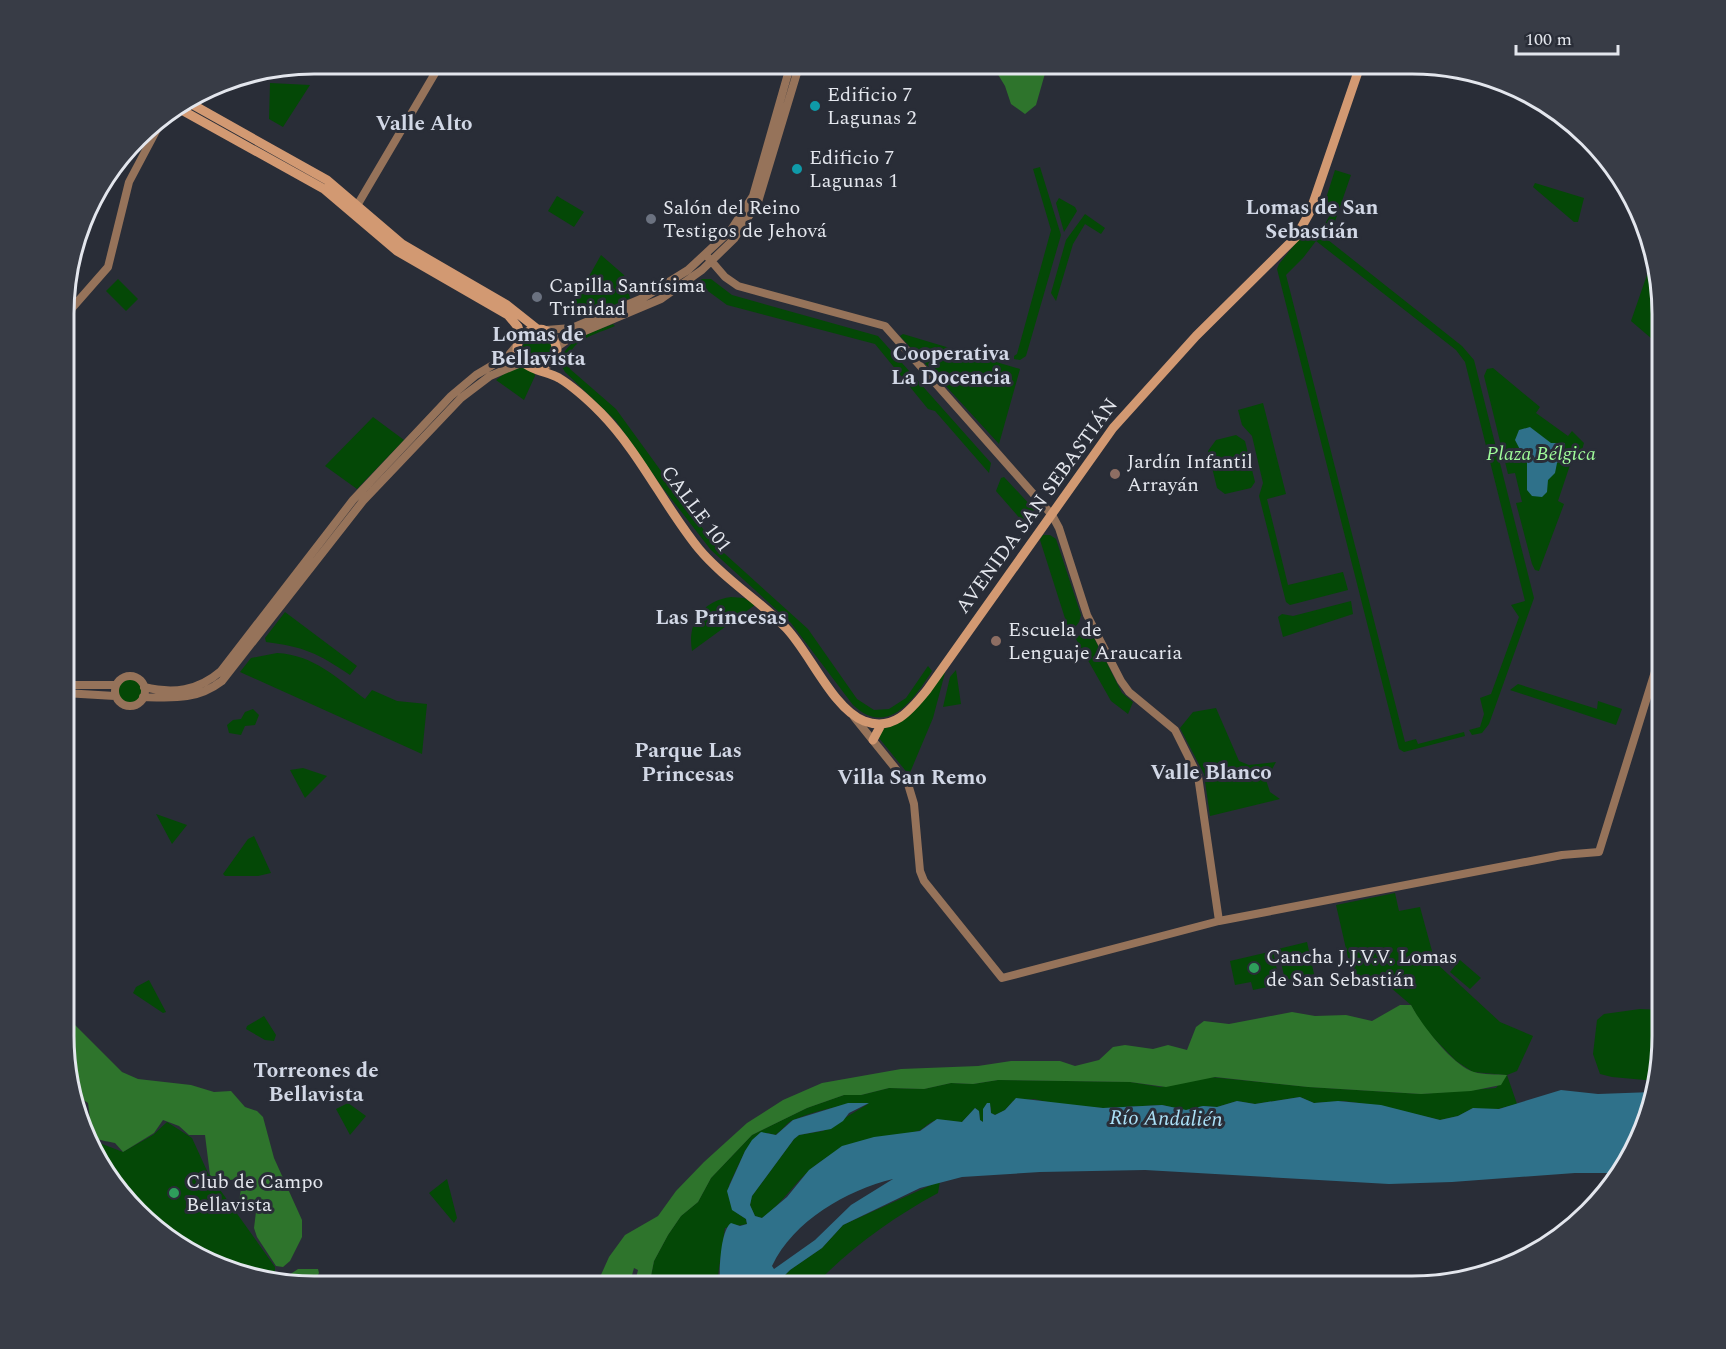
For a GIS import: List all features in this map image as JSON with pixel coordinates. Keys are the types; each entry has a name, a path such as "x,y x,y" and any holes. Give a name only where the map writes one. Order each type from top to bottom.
{"main road":[{"name":"AVENIDA SAN SEBASTIÁN","path":"881,724 898,720 914,706 1123,416 1196,336 1296,237 1310,212 1357,74"},
{"path":"195,106 327,180 405,256 503,312 516,324 523,362 535,368 549,364 556,351"},
{"path":"184,112 355,208 402,244 507,305 553,336 561,379"},
{"path":"519,341 540,329"},
{"name":"CALLE 101","path":"535,368 561,379 606,418 698,548 787,629 851,714"},
{"path":"851,714 862,720 881,724 873,740"}],"street":[{"path":"355,208 434,74"},
{"path":"556,351 573,336 661,299 734,239 756,209 793,74"},
{"path":"74,306 108,267 129,182 155,133"},
{"path":"708,259 738,286 885,326 1052,515 1059,528 1088,615 1121,681 1129,692 1175,730 1198,776 1220,921"},
{"path":"540,329 566,330 627,306 708,259"},
{"path":"143,698 184,698 205,692 222,681 356,497 451,396 476,375 508,356 519,341"},
{"path":"144,687 172,691 197,686 236,659 363,501 468,392 498,371 523,362"},
{"path":"123,677 138,678 144,687 143,698 137,704 129,706 120,703 115,696 116,685 123,677"},
{"path":"851,714 910,788 920,871 924,881 1002,978 1220,921 1554,856 1599,852 1652,681"},
{"path":"74,685 116,685"},
{"path":"74,694 115,696"}],"green space":[{"path":"998,74 1045,74 1036,105 1025,114 1011,104 1005,86"},
{"path":"270,83 310,85 283,127 269,119"},
{"path":"1040,167 1061,235 1026,356 1020,360 1014,359 1014,356 1017,354 1051,230 1033,169"},
{"path":"1335,170 1351,175 1332,230 1325,224 1330,215 1322,211"},
{"path":"1535,183 1584,198 1578,222 1574,222 1533,187"},
{"path":"557,196 584,212 574,227 548,211"},
{"path":"1059,198 1075,207 1077,211 1064,232 1056,203"},
{"path":"1085,214 1105,228 1101,234 1085,224 1073,244 1056,301 1051,293 1066,240"},
{"path":"1311,230 1318,232 1462,346 1474,360 1534,598 1489,724 1482,733 1472,735 1469,730 1480,727 1484,714 1480,698 1491,694 1519,617 1511,605 1525,601 1465,362 1456,350 1316,241 1286,275 1405,742 1416,739 1418,744 1464,732 1465,736 1404,752 1399,749 1277,269 1305,232"},
{"path":"601,255 624,275 630,298 591,315 574,303"},
{"path":"1648,271 1652,298 1652,339 1631,321"},
{"path":"118,279 138,299 126,311 106,291"},
{"path":"702,279 711,279 732,295 878,336 991,463 989,473 935,411 928,409 875,344 727,305 697,283"},
{"path":"613,324 615,326 575,345 569,359 570,369 616,409 714,544 808,629 857,699 874,710 889,709 906,698 928,666 932,671 917,693 899,711 878,718 866,714 853,705 791,623 711,550 662,487 616,421 565,372 560,363 563,355 574,342"},
{"path":"538,333 549,337 553,348 549,359 538,363 527,359 523,348 527,337"},
{"path":"903,334 1020,369 999,444 900,336"},
{"path":"517,364 534,371 535,376 524,400 496,380"},
{"name":"Plaza Bélgica","path":"1493,368 1540,407 1536,413 1568,436 1572,431 1584,443 1579,460 1572,459 1558,501 1564,504 1539,571 1535,570 1532,564 1516,503 1522,502 1515,473 1508,474 1484,376 1487,369"},
{"path":"1263,403 1286,494 1267,499 1288,585 1343,572 1348,590 1290,605 1286,602 1259,496 1263,483 1252,436 1242,425 1238,410"},
{"path":"373,417 404,440 357,489 325,466"},
{"path":"1236,435 1245,441 1255,482 1251,488 1225,494 1217,488 1208,451 1216,440"},
{"path":"1004,477 1033,508 1036,520 1029,529 996,491 1001,478"},
{"path":"1043,535 1050,535 1056,539 1081,615 1070,634 1040,540"},
{"path":"731,597 744,598 755,605 692,651 692,631 699,615 712,603"},
{"path":"1351,601 1353,614 1283,637 1278,617 1282,614 1293,616"},
{"path":"285,612 357,666 350,675 310,652 266,642 265,638"},
{"path":"1084,630 1091,632 1122,693 1133,702 1128,714 1111,701 1076,639"},
{"path":"277,653 314,663 365,699 372,690 397,701 427,704 422,754 240,672 251,658"},
{"path":"946,669 933,718 909,775 879,738 882,729 892,726 910,713"},
{"path":"956,670 961,704 943,707 950,677"},
{"path":"130,679 139,682 142,691 139,700 130,703 121,700 118,691 121,682"},
{"path":"1518,684 1597,709 1598,701 1622,709 1616,725 1510,690"},
{"path":"1216,708 1239,761 1249,765 1276,762 1266,780 1270,792 1280,799 1210,816 1204,774 1180,728 1193,712"},
{"path":"253,709 259,715 255,725 245,726 241,735 229,733 227,725 233,720 241,719 245,712"},
{"path":"303,768 327,776 305,798 290,770"},
{"path":"156,814 187,825 172,844"},
{"path":"254,836 271,873 258,876 225,876 223,874 248,839"},
{"path":"1395,893 1399,911 1420,907 1435,962 1500,1022 1533,1036 1517,1071 1507,1075 1517,1104 1490,1111 1473,1108 1458,1116 1440,1120 1381,1106 1344,1101 1314,1103 1300,1097 1255,1104 1237,1101 1217,1107 1203,1106 1186,1110 1162,1105 1103,1108 1061,1105 1034,1099 1013,1101 1005,1110 995,1115 991,1113 991,1106 983,1122 980,1120 979,1111 975,1108 962,1122 934,1121 917,1131 849,1145 812,1168 762,1218 755,1216 750,1205 752,1196 794,1139 799,1135 823,1131 868,1104 830,1108 793,1120 775,1135 768,1133 745,1151 729,1185 737,1213 746,1219 747,1224 725,1228 718,1276 651,1276 654,1261 681,1216 698,1202 711,1178 752,1135 807,1108 844,1095 861,1095 889,1088 924,1089 951,1083 973,1084 998,1080 1130,1082 1160,1087 1210,1077 1308,1087 1421,1094 1496,1088 1506,1075 1473,1072 1456,1061 1423,1027 1411,1005 1390,987 1352,975 1336,905"},
{"path":"1307,942 1314,974 1285,980 1278,949"},
{"name":"Cancha J.J.V.V. Lomas de San Sebastián","path":"1273,951 1278,975 1270,977 1272,986 1253,990 1251,982 1235,985 1230,961"},
{"path":"1460,960 1481,978 1470,989 1450,972"},
{"path":"149,980 166,1012 163,1013 133,993 136,987"},
{"path":"1400,1005 1411,1005 1438,1043 1457,1062 1474,1072 1507,1075 1501,1085 1471,1091 1421,1094 1308,1087 1215,1077 1166,1087 1130,1082 998,1080 973,1084 951,1083 924,1089 889,1088 861,1095 844,1095 807,1108 752,1135 711,1178 698,1202 681,1216 654,1261 651,1276 636,1276 638,1270 634,1268 632,1276 600,1276 609,1257 625,1235 658,1216 676,1191 747,1123 783,1100 822,1083 901,1069 978,1066 1011,1061 1060,1061 1075,1066 1099,1060 1113,1047 1125,1045 1153,1049 1168,1045 1187,1050 1196,1027 1204,1021 1229,1024 1292,1012 1315,1016 1346,1015 1372,1021"},
{"path":"1652,1010 1652,1051 1648,1080 1600,1074 1593,1054 1597,1020 1604,1014"},
{"path":"264,1016 276,1035 274,1041 265,1040 246,1029 247,1026"},
{"path":"74,1024 122,1072 138,1079 191,1085 214,1092 231,1091 245,1107 257,1111 263,1117 274,1158 302,1220 302,1237 290,1261 283,1267 276,1266 257,1237 254,1228 256,1212 240,1210 238,1207 242,1183 240,1179 219,1181 210,1175 205,1135 189,1135 179,1126 163,1120 154,1133 123,1152 115,1143 97,1138 89,1120 88,1103 83,1099 78,1082 74,1051"},
{"path":"348,1103 366,1116 350,1135 336,1109"},
{"name":"Club de Campo Bellavista","path":"167,1122 192,1138 208,1173 275,1267 275,1272 237,1263 208,1251 180,1235 155,1216 133,1194 114,1169 99,1143 123,1152 153,1135"},
{"path":"447,1179 457,1218 454,1223 429,1193"},
{"path":"940,1181 938,1193 872,1235 824,1276 784,1276 822,1248 843,1225"},
{"path":"298,1269 318,1269 319,1273 317,1276 290,1274"}],"water":[{"path":"1530,427 1551,443 1565,443 1563,450 1568,453 1557,463 1555,473 1548,480 1547,492 1542,497 1532,496 1527,490 1527,463 1515,440 1519,430"},
{"name":"Río Andalién","path":"1561,1090 1598,1094 1645,1092 1628,1141 1609,1173 1389,1184 1145,1170 1040,1172 962,1177 920,1188 843,1225 822,1248 784,1276 720,1276 721,1252 727,1227 731,1223 740,1226 747,1224 746,1219 732,1210 727,1191 752,1140 761,1132 776,1135 793,1120 848,1103 869,1103 849,1113 843,1121 831,1129 799,1135 794,1139 752,1196 750,1205 755,1216 762,1218 787,1197 809,1170 842,1146 874,1137 920,1131 937,1119 962,1122 975,1108 979,1111 980,1120 983,1122 983,1109 987,1103 990,1103 991,1113 995,1115 1005,1110 1016,1098 1103,1108 1162,1105 1186,1110 1203,1106 1217,1107 1237,1101 1255,1104 1300,1097 1314,1103 1338,1101 1381,1105 1440,1120 1458,1116 1473,1108 1499,1109","holes":["893,1179 851,1205 815,1240 774,1269 772,1266 793,1235 823,1210 858,1191"]}],"place":[{"name":"Edificio 7 Lagunas 2","path":"815,106"},
{"name":"Edificio 7 Lagunas 1","path":"797,169"},
{"name":"Salón del Reino Testigos de Jehová","path":"651,219"},
{"name":"Capilla Santísima Trinidad","path":"537,297"},
{"name":"Jardín Infantil Arrayán","path":"1115,474"},
{"name":"Escuela de Lenguaje Araucaria","path":"996,641"},
{"name":"Cancha J.J.V.V. Lomas de San Sebastián","path":"1254,968"},
{"name":"Club de Campo Bellavista","path":"174,1193"}],"district":[{"name":"Valle Alto","path":"424,124"},
{"name":"Lomas de San Sebastián","path":"1312,220"},
{"name":"Lomas de Bellavista","path":"538,347"},
{"name":"Cooperativa La Docencia","path":"951,366"},
{"name":"Las Princesas","path":"721,618"},
{"name":"Parque Las Princesas","path":"688,763"},
{"name":"Valle Blanco","path":"1211,773"},
{"name":"Villa San Remo","path":"912,778"},
{"name":"Torreones de Bellavista","path":"316,1083"}]}
